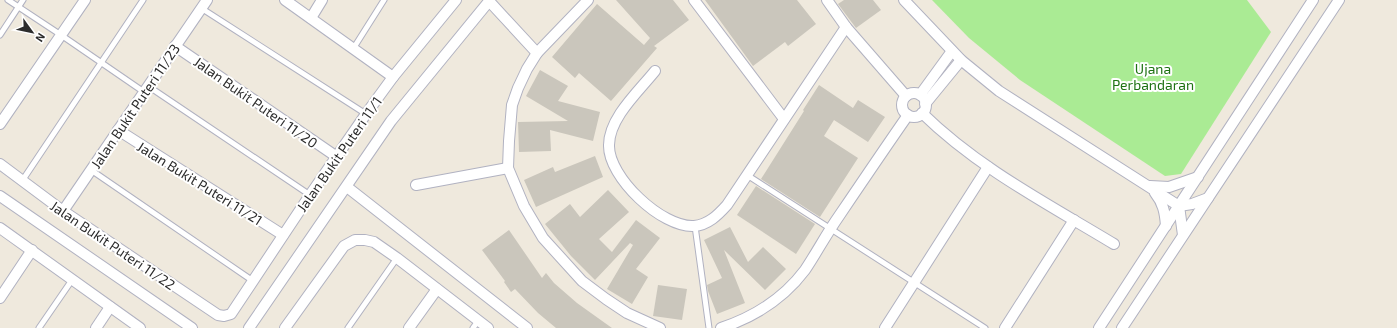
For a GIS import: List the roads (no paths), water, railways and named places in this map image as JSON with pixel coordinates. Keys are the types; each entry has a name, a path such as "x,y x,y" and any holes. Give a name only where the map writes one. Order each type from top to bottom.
{"street":[{"path":"0,124 85,0"},
{"path":"285,0 393,77"},
{"path":"310,18 322,0"},
{"name":"Jalan Bukit Puteri 11/1","path":"231,314 366,114 393,77 456,0"},
{"path":"249,328 392,121 489,0 537,53"},
{"path":"588,0 537,53 518,88 512,105 508,168 524,206 543,238 582,281 622,309 660,328"},
{"path":"694,0 784,119"},
{"path":"827,0 846,27 906,96"},
{"path":"904,0 961,60 999,91 1150,186 1179,206 1192,204 1208,198"},
{"path":"1099,328 1313,0"},
{"path":"1122,328 1339,0"},
{"name":"Jalan Bukit Puteri 11/23","path":"63,211 204,4"},
{"path":"655,71 622,112 613,128 609,145 611,160 619,174 632,191 649,207 674,222 695,226 712,221 727,205 846,27"},
{"name":"Jalan Bukit Puteri 11/20","path":"175,46 337,157"},
{"path":"920,94 952,51"},
{"path":"961,60 924,108 915,116 905,113 902,103 906,96 912,93 920,94 923,97 924,108 939,130 988,167 1114,244"},
{"path":"721,328 741,321 762,310 786,290 804,270 830,229 908,115"},
{"name":"Jalan Bukit Puteri 11/21","path":"118,130 283,236"},
{"name":"Jalan Bukit Puteri 11/22","path":"0,164 63,211 218,315 224,316 231,314"},
{"path":"885,328 988,167"},
{"path":"416,185 508,168"},
{"path":"1150,186 1169,187 1198,177"},
{"path":"1150,186 1162,202 1165,211 1166,226"},
{"path":"347,187 527,328"},
{"path":"0,196 192,328"},
{"path":"1179,206 1183,235"},
{"path":"1005,328 1074,220"},
{"path":"0,228 140,328"},
{"path":"284,328 344,246 355,240 374,242 437,289 476,324 488,328"},
{"path":"0,298 32,250"},
{"path":"409,328 437,289"},
{"path":"96,328 110,307"}],"lane":[{"path":"8,0 101,62 146,89 310,195"},
{"path":"0,35 23,0"},
{"path":"22,181 143,0"},
{"path":"353,49 384,0"},
{"path":"204,4 366,114"},
{"path":"91,170 253,282"},
{"path":"747,175 985,328"},
{"path":"695,226 709,328"},
{"path":"348,328 397,258"},
{"path":"38,328 72,280"}],"park label":[{"name":"Ujana Perbandaran","path":"1153,76"}]}
